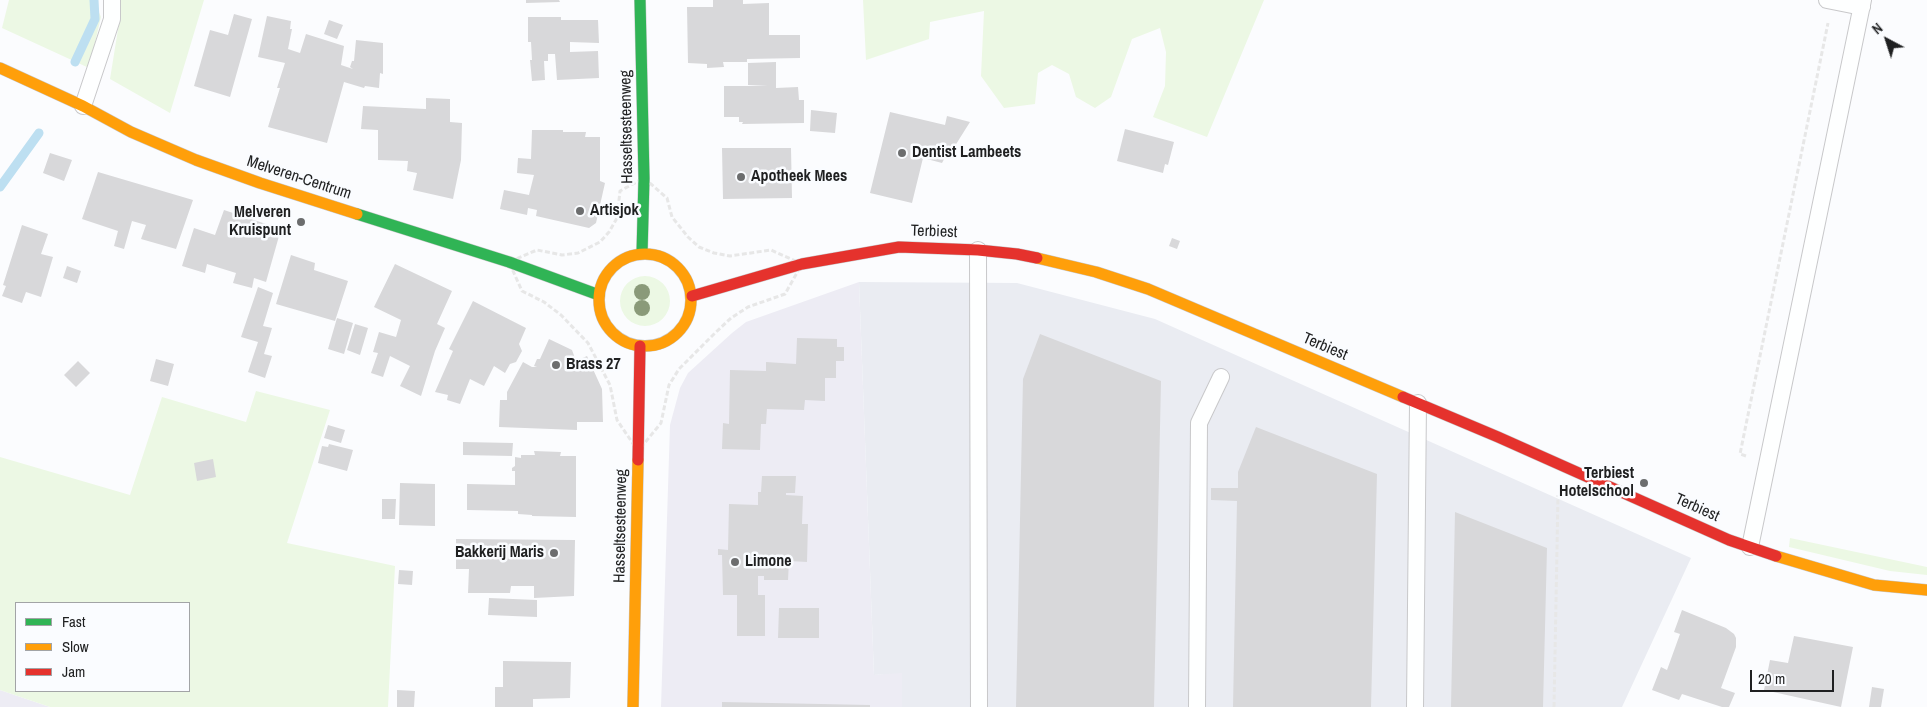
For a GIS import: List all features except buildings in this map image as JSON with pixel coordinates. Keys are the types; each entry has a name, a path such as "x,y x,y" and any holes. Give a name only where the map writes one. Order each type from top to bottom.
{"main road":[{"name":"Hasseltsesteenweg","path":"640,0 644,178 642,253"},
{"name":"Melveren-Centrum","path":"0,68 83,106 131,132 196,160 260,183 509,262 599,295"},
{"name":"Terbiest","path":"692,296 802,264 899,247 978,250 1017,254 1096,272 1148,289 1418,403 1729,540 1800,564 1874,585 1927,590"},
{"path":"642,253 670,260 681,270 688,282 692,296 690,312 683,327 671,338 657,345 640,346 626,343 614,335 605,324 600,310 599,295 602,282 608,271 618,262 642,253"},
{"name":"Hasseltsesteenweg","path":"633,707 640,346"}],"lane":[{"path":"83,106 112,19 112,0"},
{"path":"1750,547 1863,3 1830,1"},
{"path":"978,250 979,707"},
{"path":"1197,707 1199,423 1221,377"},
{"path":"1415,707 1418,403"}],"path":[{"path":"1767,465 1740,454 1830,1"},
{"path":"644,178 667,198 672,217 699,247 714,253 730,256 771,250 802,264 785,294 748,307 731,318 714,332 679,368 669,385 661,423 638,451 617,420 610,385 588,343 562,315 544,302 522,291 509,262 537,250 562,255 578,253 600,242 609,232 617,218 620,191 644,178"},
{"path":"1554,707 1559,464"}],"shaded area":[{"path":"859,282 874,675 902,672 902,707 661,707 670,425 680,388 688,373 746,322"},
{"path":"859,282 1017,283 1155,319 1691,558 1622,707 902,707 902,673 874,675"},
{"path":"0,690 50,707 0,707"}],"green space":[{"path":"9,0 94,0 101,17 89,68 2,28"},
{"path":"119,0 204,0 170,113 110,79 119,23"},
{"path":"863,0 1264,0 1207,137 1153,117 1165,86 1166,52 1160,28 1132,39 1111,97 1095,108 1076,97 1069,74 1052,65 1038,73 1035,104 1004,108 981,76 984,11 930,22 929,39 866,60"},
{"path":"640,276 650,276 663,283 670,296 670,306 663,319 650,326 640,326 631,322 624,315 620,306 620,296 624,287 631,280"},
{"path":"256,391 330,410 287,543 395,566 388,707 50,707 0,690 0,457 130,495 162,397 246,422"},
{"path":"1790,538 1927,567 1927,575 1890,571 1789,547"}],"waterway":[{"path":"75,62 95,19 94,0"},
{"path":"0,187 39,133"}],"traffic: fast":[{"path":"640,0 644,178 642,253"},
{"path":"357,214 509,262 599,295"}],"traffic: slow":[{"path":"0,68 83,106 131,132 196,160 357,214"},
{"path":"645,254 663,257 678,267 688,282 691,300 688,318 678,333 663,343 645,346 627,343 612,333 602,318 599,300 602,282 612,267 627,257 645,254"},
{"path":"1037,258 1096,272 1148,289 1403,397"},
{"path":"633,707 638,460"},
{"path":"1776,556 1874,585 1927,590"}],"traffic: jam":[{"path":"692,296 802,264 899,247 978,250 1037,258"},
{"path":"638,460 640,346"},
{"path":"1403,397 1498,437 1729,540 1776,556"}],"place":[{"name":"Dentist Lambeets","path":"902,153"},
{"name":"Apotheek Mees","path":"741,177"},
{"name":"Artisjok","path":"580,211"},
{"name":"Melveren Kruispunt","path":"301,222"},
{"name":"Brass 27","path":"556,365"},
{"name":"Terbiest Hotelschool","path":"1644,483"},
{"name":"Bakkerij Maris","path":"554,553"},
{"name":"Limone","path":"735,562"}]}
